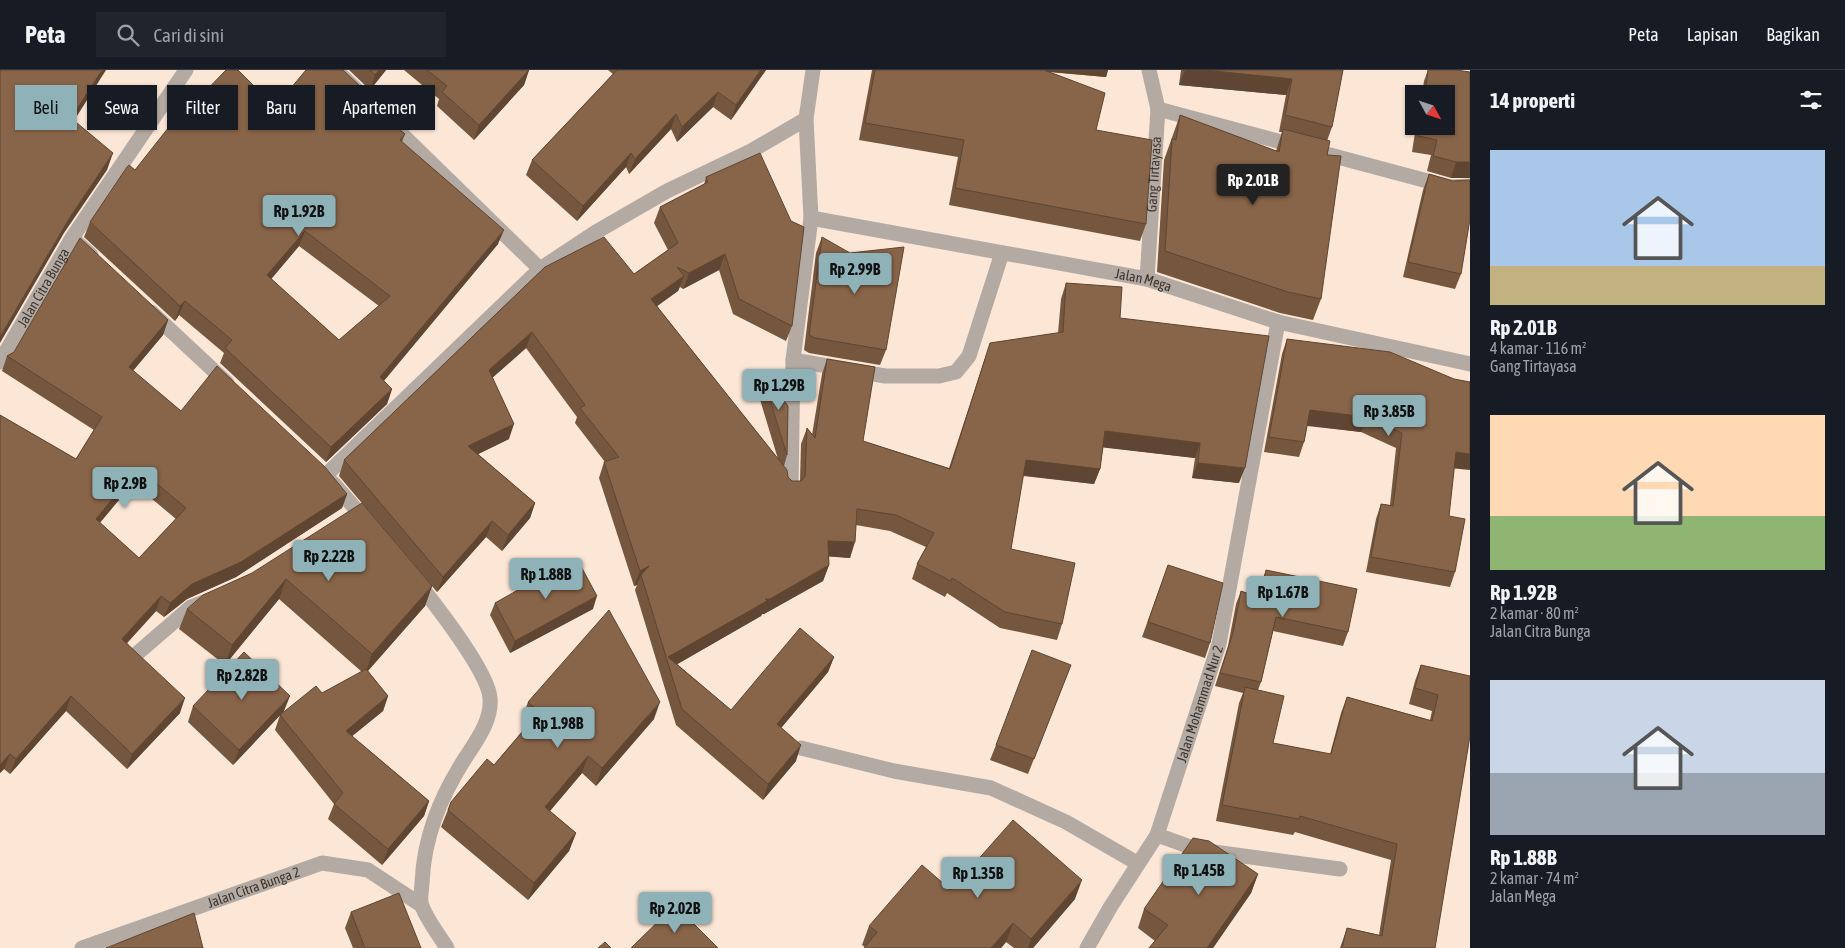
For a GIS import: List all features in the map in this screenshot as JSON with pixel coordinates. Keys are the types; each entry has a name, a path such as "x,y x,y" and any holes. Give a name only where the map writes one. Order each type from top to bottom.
{"street":[{"name":"Jalan Citra Bunga","path":"0,362 72,238 186,70"},
{"path":"336,70 540,269"},
{"path":"791,488 793,360 811,218 806,119 812,70"},
{"name":"Gang Tirtayasa","path":"1147,279 1158,108 1149,70"},
{"path":"1158,108 1450,187 1470,186"},
{"path":"376,533 322,472 540,269 596,232 667,191 751,151 806,119"},
{"name":"Jalan Mega","path":"811,218 1147,279 1278,322 1470,364"},
{"path":"72,238 100,265"},
{"path":"793,360 885,376 939,376 956,372 969,356 1002,253"},
{"path":"137,299 238,394"},
{"name":"Jalan Mohammad Nur 2","path":"1087,948 1137,863 1157,835 1219,644 1278,322"},
{"path":"340,520 357,510"},
{"path":"408,571 446,617 484,680 490,696 490,713 478,738 447,787 428,834 423,866 421,905 447,948"},
{"path":"133,657 191,607 218,596"},
{"path":"801,748 894,771 991,788 1066,822 1137,863"},
{"path":"1157,835 1199,850 1340,868"},
{"name":"Jalan Citra Bunga 2","path":"82,948 322,863 368,870 421,905"}],"building":[{"path":"0,70 102,70 92,85 87,85 87,93 77,109 77,85 15,85 15,130 77,130 77,123 113,153 70,217 0,337"},
{"path":"226,70 238,70 253,85 248,85 248,130 315,130 315,85 293,85 306,70 343,70 359,85 325,85 325,130 400,130 405,134 400,140 504,230 380,377 392,389 331,447 225,348 232,340 185,301 180,306 90,222 127,167 129,165 135,170 167,129 238,130 238,85 211,85","holes":["305,231 390,296 339,340 267,275"]},
{"path":"370,70 379,70 375,75"},
{"path":"427,70 529,70 479,125 442,92 447,86"},
{"path":"617,70 761,70 736,105 718,92 682,127 676,114 635,159 631,153 583,206 532,160"},
{"path":"875,70 1044,70 1105,93 1096,130 1152,140 1146,224 955,188 964,140 865,123"},
{"path":"1204,70 1343,70 1332,127 1285,115 1292,79"},
{"path":"1428,70 1470,72 1470,162 1456,162 1433,156 1437,140 1418,136 1455,135 1455,85 1426,85"},
{"path":"1180,115 1279,152 1283,129 1330,141 1327,155 1341,156 1321,299 1288,292 1165,251 1172,139 1176,140"},
{"path":"760,153 791,221 804,227 792,326 739,299 725,254 689,273 677,267 684,276 651,299 787,470 788,477 792,481 801,481 805,477 807,428 815,438 827,359 875,367 863,441 950,469 990,343 1063,332 1066,283 1122,287 1120,318 1269,336 1245,468 1198,463 1200,443 1105,431 1100,469 1026,460 1011,549 1075,563 1062,624 1005,612 952,578 951,581 917,564 934,533 896,515 857,509 855,542 828,541 829,565 770,599 765,599 767,601 668,657 731,710 800,628 834,657 777,724 801,745 768,784 682,709 641,575 649,566 640,571 604,462 619,457 580,408 585,405 532,332 489,370 514,424 468,446 535,503 508,535 492,521 443,577 344,460 545,267 604,237 634,274 678,243 660,207 708,182 706,177"},
{"path":"1429,174 1453,181 1470,180 1470,219 1461,274 1408,262"},
{"path":"822,237 850,253 904,247 886,350 815,338 809,335"},
{"path":"80,238 168,320 129,367 181,411 217,366 325,467 347,494 241,562 192,584 170,603 161,596 122,639 185,698 132,754 71,696 16,759 10,754 0,765 0,415 76,459 102,417 7,356 14,352","holes":["138,468 186,508 139,558 96,519"]},
{"path":"1287,339 1390,352 1454,379 1470,382 1470,454 1456,452 1449,516 1465,519 1455,572 1371,557 1381,504 1393,506 1402,433 1367,417 1310,410 1304,442 1269,437"},
{"path":"765,376 788,406 787,455 763,377"},
{"path":"362,503 432,586 372,654 286,579 232,645 187,609 203,595 252,573"},
{"path":"577,559 597,596 515,641 495,603"},
{"path":"1168,565 1223,583 1210,643 1148,622"},
{"path":"1266,570 1357,589 1348,632 1276,617 1261,682 1220,673 1233,633 1241,591 1260,598"},
{"path":"609,610 660,702 602,768 588,756 545,807 576,833 534,883 448,810 451,802 487,759 494,765 539,712 528,702"},
{"path":"1032,650 1071,665 1034,759 996,745"},
{"path":"244,652 290,696 239,750 193,706"},
{"path":"1421,665 1470,676 1470,736 1435,948 1342,948 1347,928 1382,936 1397,844 1300,816 1299,819 1222,805 1245,687 1284,696 1273,743 1331,754 1347,697 1432,721 1438,695 1415,688"},
{"path":"366,669 388,696 346,731 429,801 388,849 334,804 343,793 280,715 316,686 322,693"},
{"path":"1013,820 1082,880 1031,939 1013,923 991,948 864,948 877,932 869,926 922,865 951,890"},
{"path":"1193,838 1209,841 1258,874 1207,948 1149,948 1168,925 1144,909"},
{"path":"399,893 421,948 365,948 351,912"},
{"path":"675,905 718,948 631,948"},
{"path":"194,913 203,948 106,948"},
{"path":"605,942 611,948 598,948"}]}
